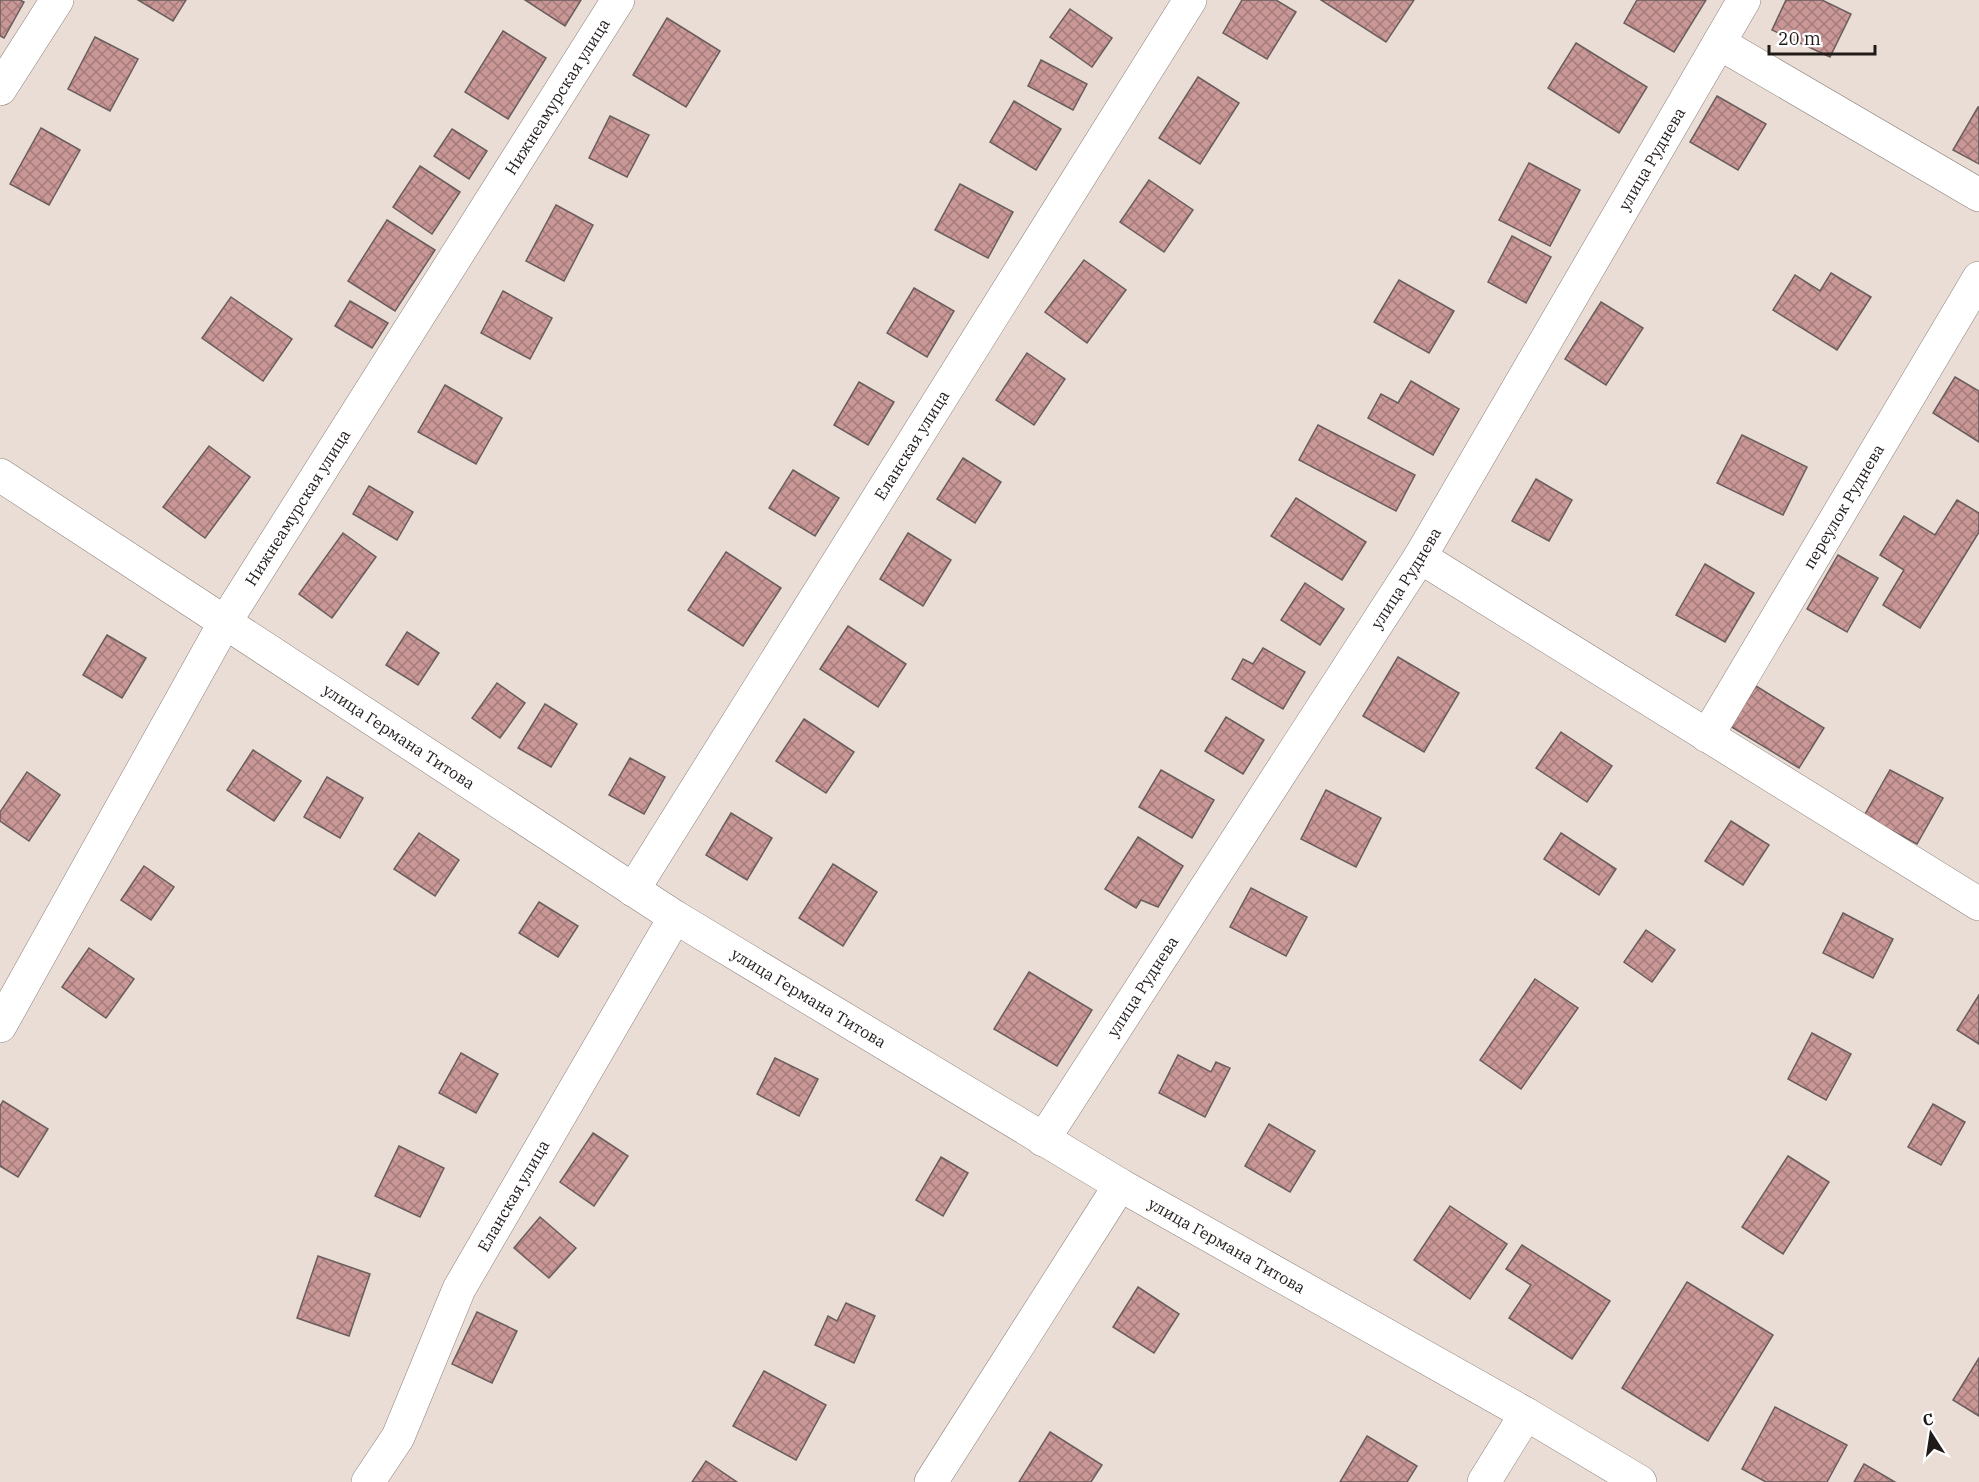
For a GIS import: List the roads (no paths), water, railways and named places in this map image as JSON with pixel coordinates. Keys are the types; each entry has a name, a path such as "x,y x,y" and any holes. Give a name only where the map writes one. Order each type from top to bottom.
{"street":[{"path":"0,89 57,0"},
{"name":"Нижнеамурская улица","path":"0,1026 225,622 618,0"},
{"name":"Еланская улица","path":"633,890 1190,0"},
{"name":"улица Руднева","path":"1043,1140 1420,557 1744,0"},
{"path":"1719,43 1979,195"},
{"name":"переулок Руднева","path":"1707,736 1979,278"},
{"name":"улица Германа Титова","path":"0,475 675,916 1043,1140 1526,1414 1640,1482"},
{"path":"1420,557 1979,904"},
{"name":"Еланская улица","path":"368,1482 398,1437 459,1289 675,916"},
{"path":"931,1482 1120,1185"},
{"path":"1484,1482 1526,1414"}]}
